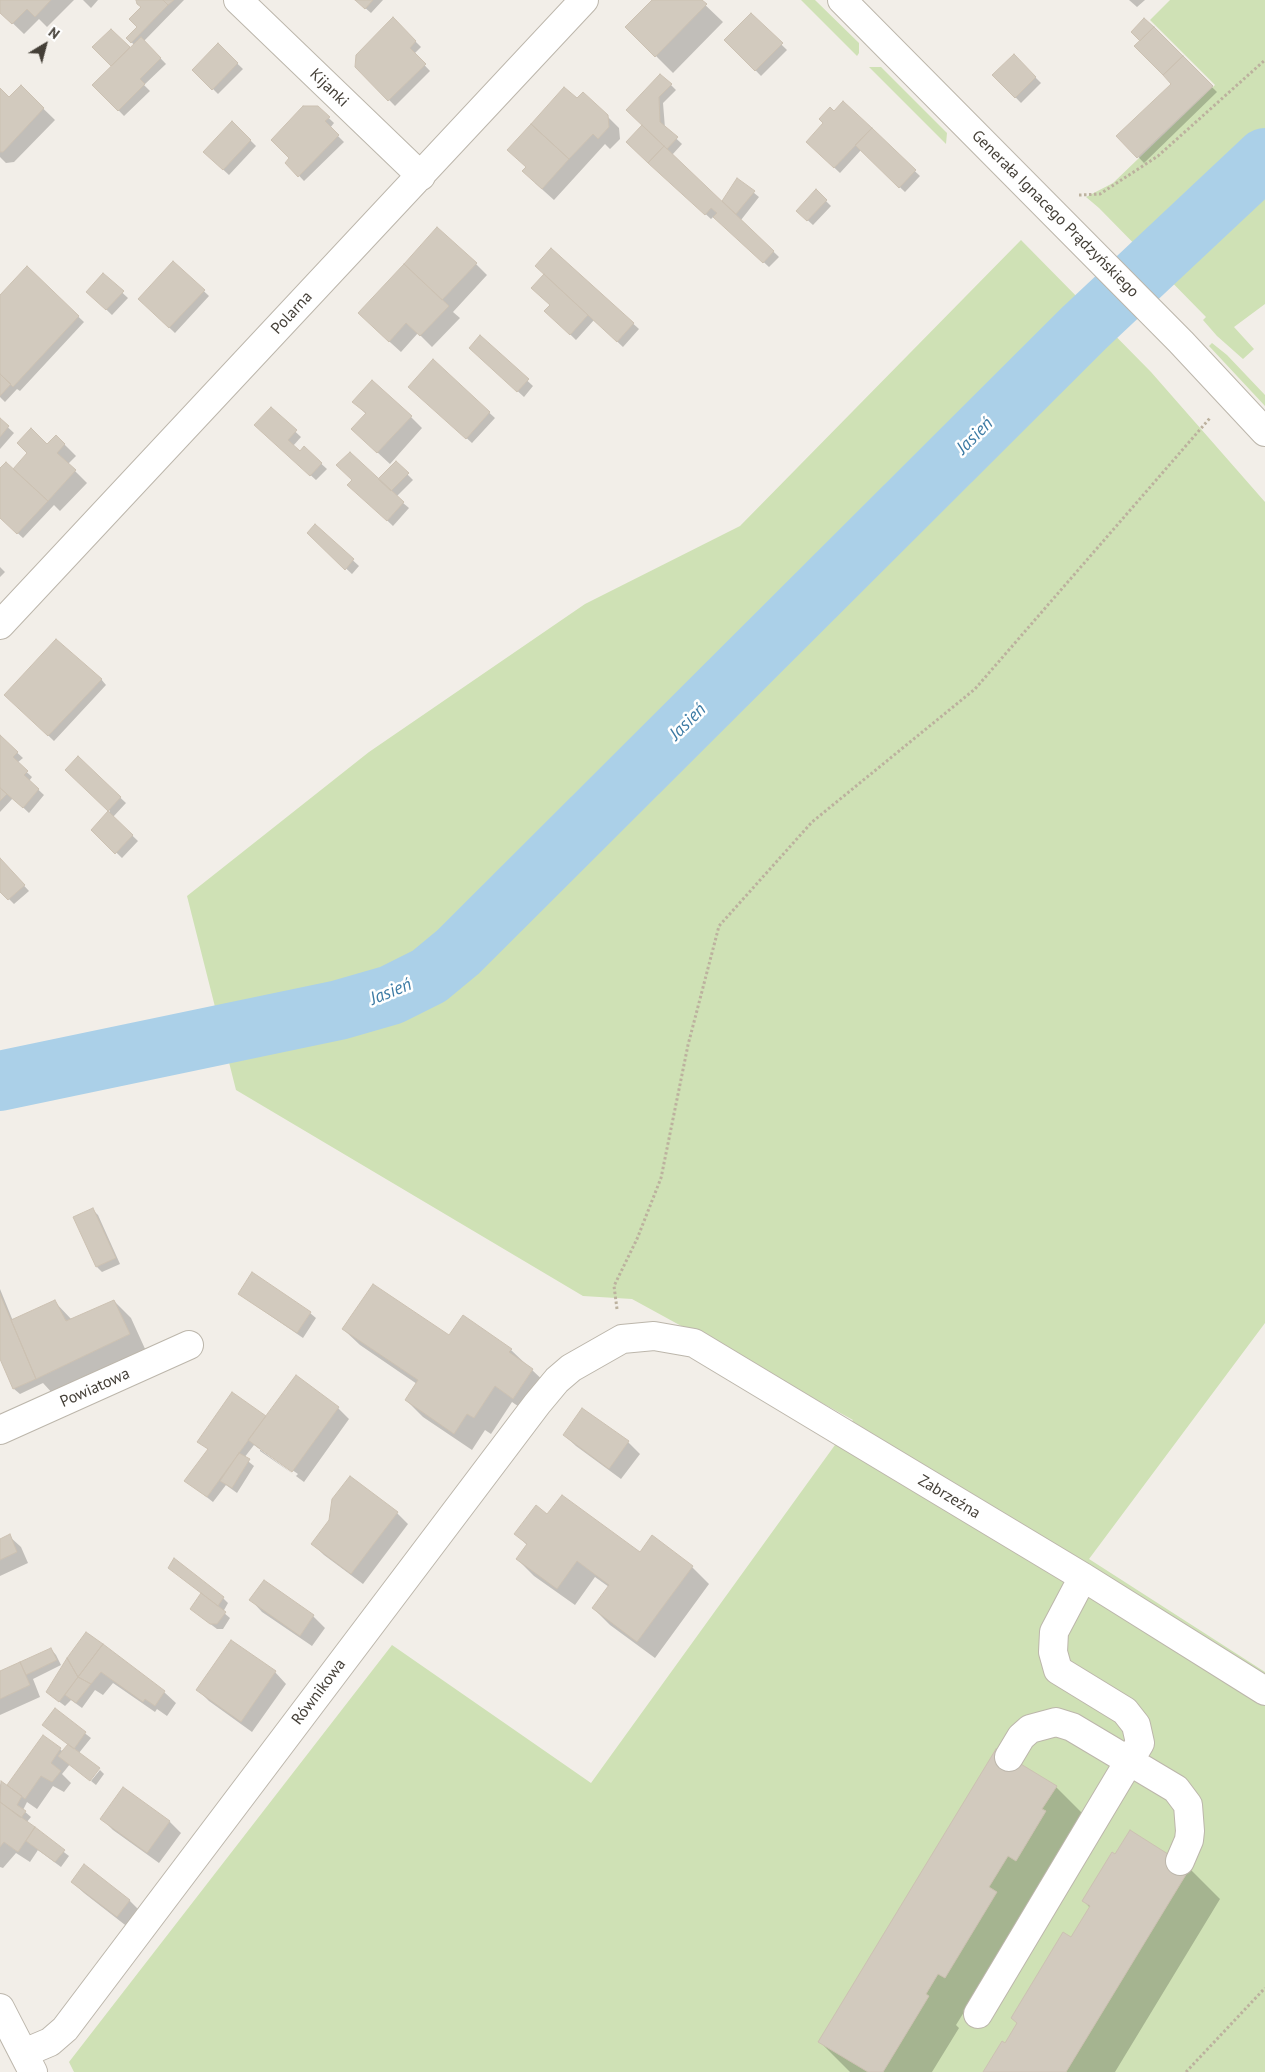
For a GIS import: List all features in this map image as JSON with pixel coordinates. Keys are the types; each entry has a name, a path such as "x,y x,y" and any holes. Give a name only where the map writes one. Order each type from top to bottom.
{"street":[{"name":"Kijanki","path":"238,0 420,176"},
{"name":"Polarna","path":"0,625 584,0"},
{"name":"Generała Ignacego Prądzyńskiego","path":"842,0 1181,342 1265,432"},
{"name":"Zabrzeźna","path":"622,1339 654,1336 694,1343 1083,1577 1265,1691"},
{"name":"Równikowa","path":"28,2062 65,2028 542,1398 557,1380 571,1368 622,1339"},
{"name":"Powiatowa","path":"0,1430 189,1346"},
{"path":"978,2014 1140,1744 1136,1725 1125,1711 1058,1670 1053,1652 1054,1632 1083,1577"},
{"path":"1009,1757 1021,1737 1030,1729 1056,1722 1072,1727 1176,1788 1188,1805 1189,1840 1180,1861"},
{"path":"0,2008 28,2062"}],"path":[{"path":"1048,207 1075,195 1100,194 1158,156 1265,60"},
{"path":"622,1339 614,1286 637,1238 661,1178 688,1045 719,926 812,822 975,689 1194,435 1231,395"},
{"path":"1186,2072 1265,1988"}],"green space":[{"path":"801,0 815,0 859,43 859,53 857,56"},
{"path":"1170,0 1265,0 1265,304 1234,327 1254,349 1243,359 1217,336 1203,320 1206,317 1086,197 1113,183 1215,85 1150,20"},
{"path":"869,67 881,67 947,133 946,144"},
{"path":"1021,240 1151,372 1265,502 1265,1323 1089,1559 1265,1672 1265,2072 74,2072 69,2062 392,1645 591,1783 853,1420 632,1299 583,1296 236,1090 187,896 369,752 585,604 740,526"},
{"path":"1212,343 1227,355 1265,395 1265,406 1209,346"}],"building":[{"path":"0,0 51,0 35,17 27,9 12,24 0,13"},
{"path":"136,0 163,0 168,5 131,43 126,38 137,27 129,19 141,7 137,4"},
{"path":"163,0 174,0 168,5"},
{"path":"355,0 373,0 365,9"},
{"path":"652,0 702,0 707,4 655,57 625,27"},
{"path":"751,13 783,43 755,71 724,40"},
{"path":"393,17 416,41 410,48 426,64 388,101 355,67 356,55"},
{"path":"1144,18 1154,27 1140,41 1131,32"},
{"path":"1154,27 1183,56 1163,75 1134,46"},
{"path":"111,29 130,47 111,66 92,47"},
{"path":"141,37 161,58 140,79 145,84 118,111 92,85"},
{"path":"218,43 238,63 212,90 192,70"},
{"path":"1014,54 1036,77 1015,98 992,75"},
{"path":"1183,56 1213,86 1137,158 1116,136 1171,84 1163,75"},
{"path":"660,74 672,84 659,97 660,122 678,137 667,149 626,110"},
{"path":"21,85 44,108 3,152 0,152 0,88 9,97"},
{"path":"564,87 577,98 583,92 608,115 609,127 598,139 593,134 569,159 531,124"},
{"path":"843,101 872,128 834,168 806,142 823,123 819,119 830,107 834,111"},
{"path":"303,106 318,106 330,117 325,121 339,135 298,177 285,163 289,158 271,140"},
{"path":"232,121 251,140 223,170 203,152"},
{"path":"531,124 569,159 542,189 522,171 526,167 507,150"},
{"path":"642,125 664,146 648,163 626,142"},
{"path":"872,128 916,170 899,188 855,145"},
{"path":"664,146 774,251 763,263 713,217 717,213 711,208 705,215 648,163"},
{"path":"737,178 755,191 736,214 722,201"},
{"path":"816,189 827,200 807,221 796,211"},
{"path":"437,227 477,263 442,300 404,264"},
{"path":"551,248 634,323 617,342 535,266"},
{"path":"173,261 205,290 169,328 138,299"},
{"path":"404,264 449,306 420,336 406,323 389,342 358,313"},
{"path":"27,266 79,316 13,387 0,374 0,295"},
{"path":"103,273 124,291 106,310 86,292"},
{"path":"544,274 588,315 570,335 544,311 550,305 531,288"},
{"path":"480,335 529,379 517,392 469,348"},
{"path":"433,359 490,412 466,439 408,387"},
{"path":"0,374 11,384 0,396"},
{"path":"372,380 412,416 377,453 351,429 366,413 352,402"},
{"path":"271,407 297,430 288,440 300,451 304,446 322,463 310,476 254,425"},
{"path":"0,418 9,426 0,437"},
{"path":"31,428 47,444 56,435 65,444 57,453 76,470 48,501 13,469 27,453 17,443"},
{"path":"350,452 404,502 387,521 347,485 352,480 336,465"},
{"path":"396,461 409,473 391,491 378,479"},
{"path":"6,462 48,501 17,534 0,518 0,468"},
{"path":"315,524 354,559 345,570 307,533"},
{"path":"56,639 102,679 48,736 4,695"},
{"path":"0,735 18,752 13,757 28,771 24,775 39,789 23,808 0,788"},
{"path":"78,756 121,797 108,811 65,770"},
{"path":"0,788 7,794 0,801"},
{"path":"108,811 133,835 115,854 91,830"},
{"path":"0,858 25,885 8,900 0,892"},
{"path":"93,1208 116,1258 96,1267 73,1217"},
{"path":"252,1272 311,1312 297,1333 238,1294"},
{"path":"373,1284 449,1335 463,1315 512,1349 509,1352 533,1369 513,1399 495,1386 474,1418 467,1414 454,1434 405,1400 418,1380 342,1329"},
{"path":"0,1294 36,1379 13,1389 0,1359"},
{"path":"55,1300 66,1321 114,1300 130,1334 36,1379 11,1320"},
{"path":"296,1375 339,1407 292,1472 248,1440"},
{"path":"232,1392 266,1416 207,1497 184,1481 208,1449 197,1442"},
{"path":"582,1408 629,1441 609,1469 563,1435"},
{"path":"239,1453 250,1459 232,1488 220,1481"},
{"path":"350,1476 398,1512 351,1574 311,1544 329,1520 332,1499"},
{"path":"562,1495 640,1552 652,1535 693,1566 637,1642 592,1608 609,1585 577,1561 557,1589 516,1559 527,1544 514,1534 536,1505 547,1514"},
{"path":"10,1534 17,1552 0,1560 0,1539"},
{"path":"174,1558 224,1597 218,1606 168,1568"},
{"path":"264,1580 314,1615 300,1636 249,1600"},
{"path":"201,1593 226,1612 217,1624 210,1624 190,1609"},
{"path":"86,1632 103,1644 78,1677 67,1658"},
{"path":"231,1640 276,1671 241,1722 196,1690"},
{"path":"103,1644 165,1691 155,1706 145,1699 143,1702 101,1672 91,1684 78,1677"},
{"path":"51,1648 57,1660 26,1675 20,1662"},
{"path":"67,1658 78,1677 59,1702 46,1692"},
{"path":"20,1662 30,1685 0,1699 0,1671"},
{"path":"78,1677 91,1684 76,1703 65,1695"},
{"path":"55,1708 86,1732 74,1749 42,1725"},
{"path":"43,1735 61,1748 51,1763 61,1771 52,1782 41,1776 25,1799 7,1785"},
{"path":"68,1744 100,1768 90,1781 58,1756"},
{"path":"996,1749 1057,1786 1042,1809 1046,1811 1016,1861 1008,1856 989,1887 997,1892 945,1978 938,1974 926,1994 929,1996 883,2072 868,2072 818,2042"},
{"path":"1,1781 22,1796 17,1805 26,1811 21,1818 0,1802"},
{"path":"123,1787 170,1821 147,1853 100,1819"},
{"path":"0,1802 35,1827 18,1852 4,1842 0,1847"},
{"path":"35,1827 65,1850 55,1862 26,1841"},
{"path":"1130,1830 1190,1868 1066,2072 983,2072 1002,2041 1005,2043 1017,2023 1011,2018 1063,1932 1071,1937 1090,1906 1082,1901 1112,1852 1115,1854"},
{"path":"84,1864 130,1900 117,1917 71,1882"}],"waterway":[{"name":"Jasień","path":"0,1081 339,1010 391,995 429,976 458,952 1084,328 1265,158"}]}
